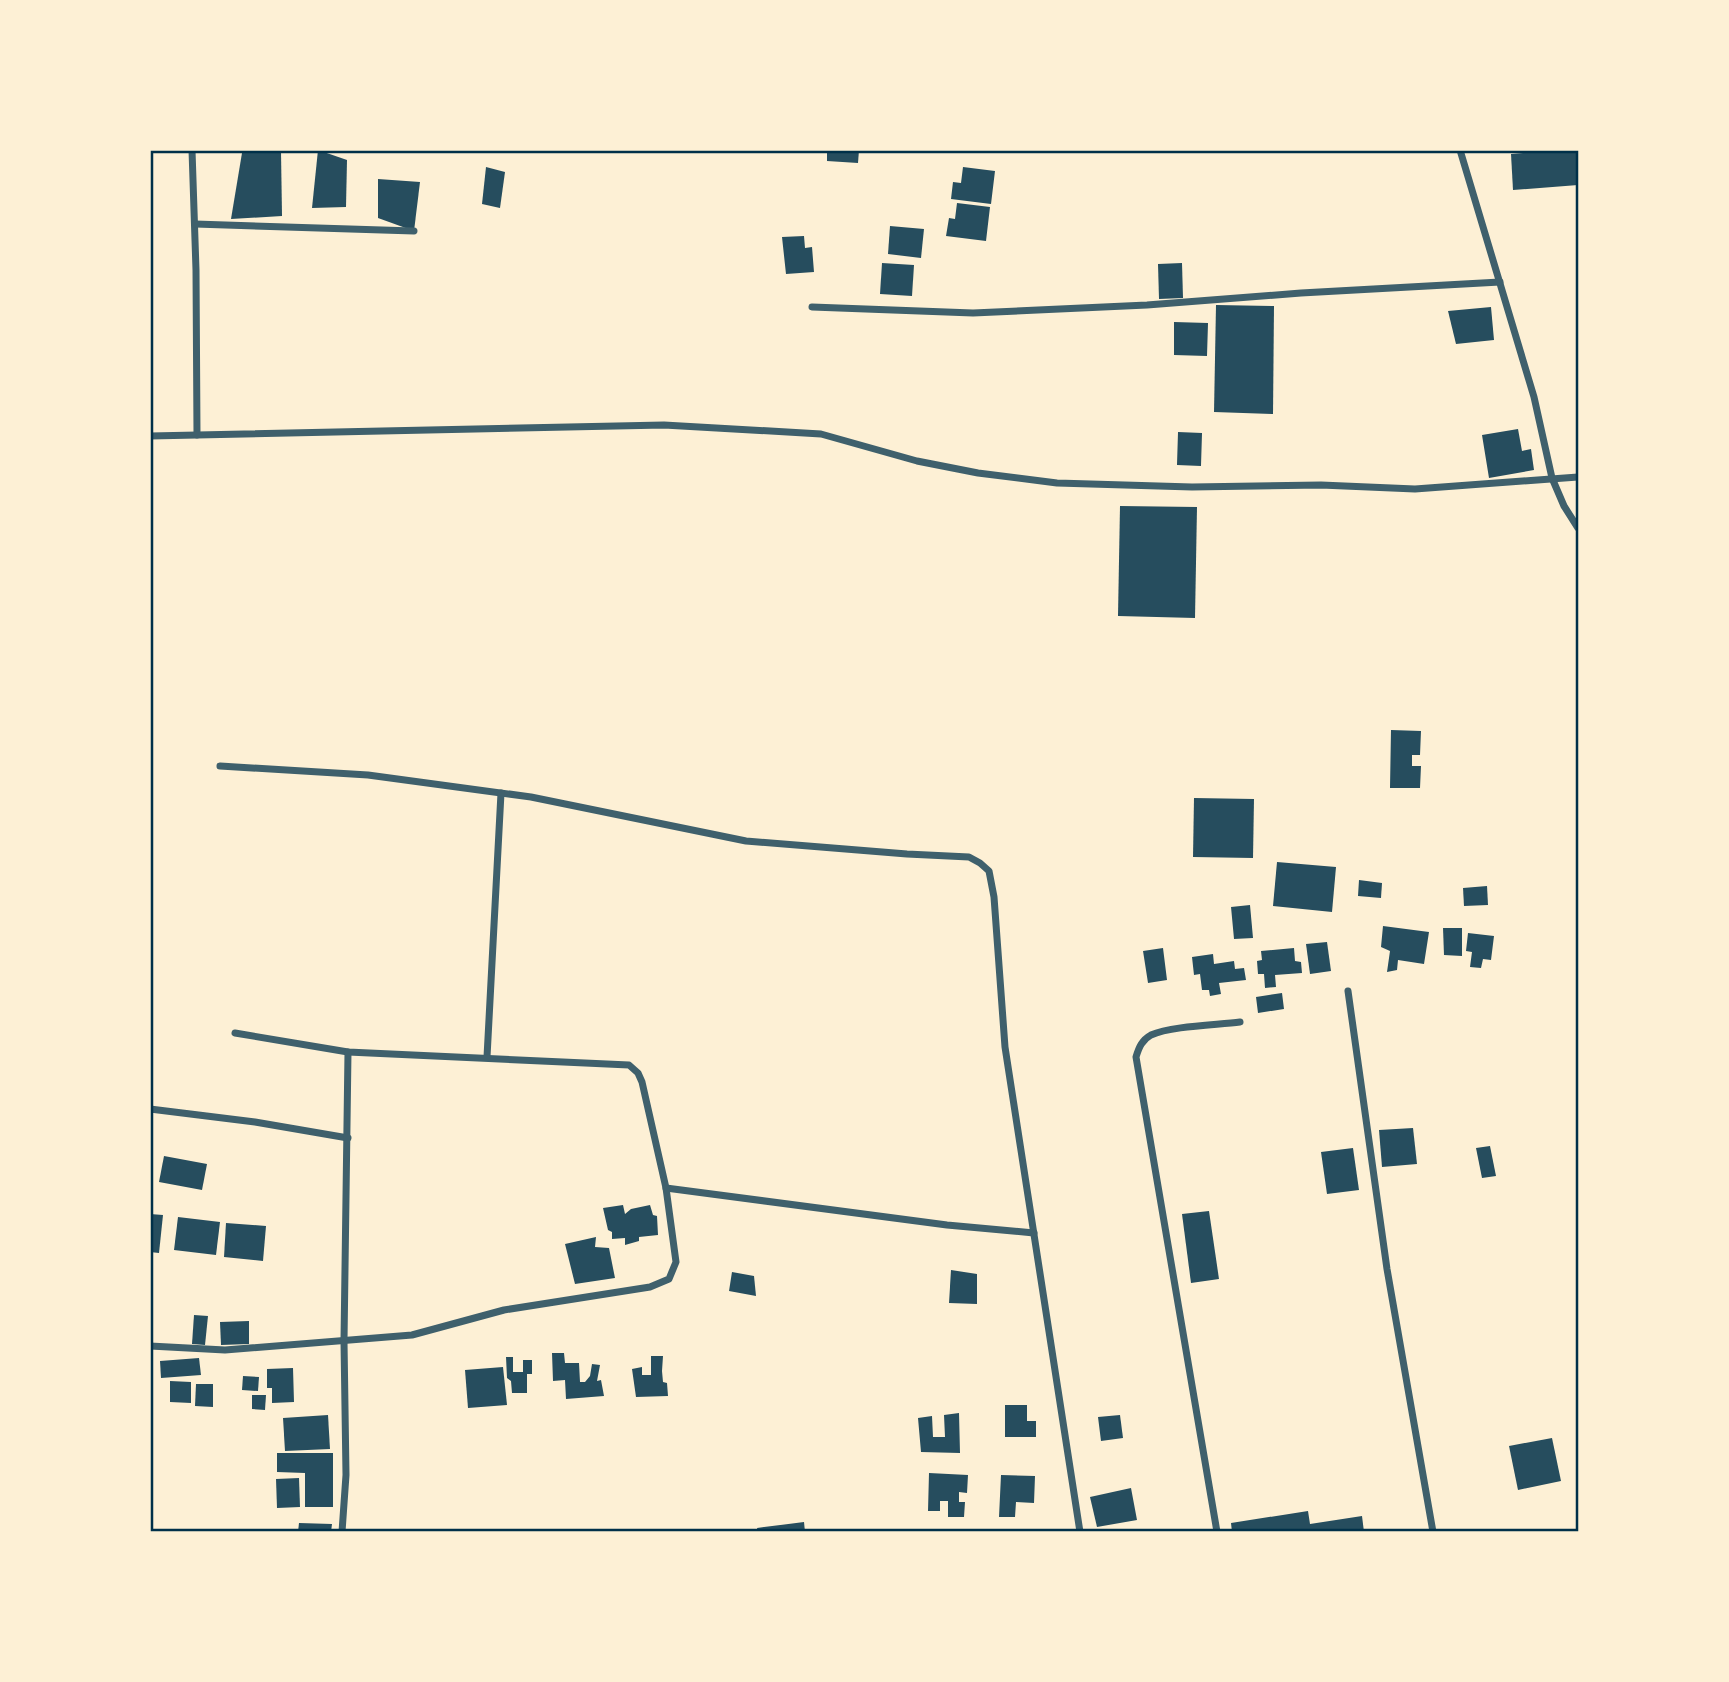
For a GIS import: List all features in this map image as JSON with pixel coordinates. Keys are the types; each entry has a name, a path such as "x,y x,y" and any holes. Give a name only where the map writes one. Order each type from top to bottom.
{"street":[{"path":"192,150 197,435"},
{"path":"1460,150 1534,397 1552,478 1564,506 1578,528"},
{"path":"195,224 414,231"},
{"path":"812,306 973,313 1147,305 1500,282"},
{"path":"150,436 664,425 821,434 917,461 978,473 1057,483 1192,487 1321,485 1415,489 1578,477"},
{"path":"220,766 368,775 531,797 746,841 907,855 969,857 989,871 994,897 1005,1047 1080,1531"},
{"path":"487,1058 500,793"},
{"path":"1349,991 1387,1269 1433,1531"},
{"path":"1217,1531 1136,1057 1140,1044 1151,1035 1172,1030 1240,1023"},
{"path":"150,1346 225,1350 412,1335 504,1310 650,1287 669,1279 676,1262 666,1188 642,1082 638,1073 629,1065 348,1052 234,1032"},
{"path":"342,1531 346,1475 344,1341 348,1052"},
{"path":"150,1109 255,1122 348,1138"},
{"path":"666,1188 947,1226 1034,1233"}],"building":[{"path":"318,150 347,160 346,207 312,208"},
{"path":"827,150 859,150 858,163 827,161"},
{"path":"1578,150 1578,185 1513,190 1511,154"},
{"path":"281,152 282,216 231,219 242,153"},
{"path":"486,167 505,172 500,208 482,204"},
{"path":"963,167 995,171 991,204 951,199 953,182 961,183"},
{"path":"378,179 420,182 414,231 378,218"},
{"path":"957,203 990,207 986,241 946,236 949,218 955,219"},
{"path":"890,226 924,229 921,258 888,254"},
{"path":"804,236 805,248 812,247 814,272 786,274 782,237"},
{"path":"882,263 914,265 912,296 880,294"},
{"path":"1182,263 1183,298 1159,299 1158,264"},
{"path":"1216,305 1274,306 1273,414 1214,412"},
{"path":"1491,307 1494,340 1456,344 1448,311"},
{"path":"1174,322 1208,323 1207,356 1174,355"},
{"path":"1518,429 1522,451 1531,449 1534,470 1489,478 1482,435"},
{"path":"1178,432 1202,433 1201,466 1177,465"},
{"path":"1120,506 1197,507 1195,618 1118,616"},
{"path":"1391,730 1421,731 1420,755 1412,755 1412,766 1421,766 1420,788 1390,788"},
{"path":"1194,798 1254,799 1253,858 1193,857"},
{"path":"1277,862 1336,867 1332,912 1273,906"},
{"path":"1359,880 1382,883 1381,898 1358,896"},
{"path":"1487,886 1488,905 1464,906 1463,888"},
{"path":"1250,905 1253,938 1234,939 1231,907"},
{"path":"1383,926 1429,932 1424,964 1398,960 1397,970 1387,972 1390,951 1381,947"},
{"path":"1443,928 1462,928 1462,956 1444,955"},
{"path":"1468,933 1494,936 1491,960 1483,959 1481,968 1470,967 1472,952 1466,951"},
{"path":"1327,942 1331,971 1310,974 1306,944"},
{"path":"1163,948 1167,980 1148,983 1143,951"},
{"path":"1294,948 1295,961 1301,962 1302,973 1275,975 1276,987 1265,988 1264,974 1258,974 1257,961 1262,960 1261,951"},
{"path":"1213,954 1214,964 1234,961 1235,969 1244,968 1246,980 1219,983 1221,994 1210,996 1209,990 1202,990 1200,974 1194,975 1192,957"},
{"path":"1282,993 1284,1009 1258,1013 1256,997"},
{"path":"1413,1128 1417,1164 1382,1167 1379,1130"},
{"path":"1490,1146 1496,1176 1482,1178 1476,1148"},
{"path":"1353,1148 1359,1190 1327,1194 1321,1152"},
{"path":"164,1156 207,1164 202,1190 159,1182"},
{"path":"623,1205 625,1214 631,1209 650,1205 653,1215 657,1216 658,1235 639,1237 639,1241 625,1245 625,1238 612,1239 603,1208"},
{"path":"1209,1211 1219,1279 1191,1283 1182,1214"},
{"path":"150,1214 163,1215 159,1253 150,1252"},
{"path":"178,1217 220,1222 216,1255 174,1250"},
{"path":"226,1223 266,1226 263,1261 224,1257"},
{"path":"596,1237 595,1247 609,1248 615,1278 575,1284 565,1244"},
{"path":"951,1270 977,1274 977,1304 949,1303"},
{"path":"732,1272 754,1276 756,1296 729,1291"},
{"path":"194,1315 208,1316 205,1345 192,1344"},
{"path":"249,1321 249,1344 221,1345 220,1322"},
{"path":"552,1353 564,1353 565,1363 579,1363 580,1382 585,1382 590,1376 592,1364 600,1365 597,1381 601,1380 604,1396 566,1399 565,1380 553,1381"},
{"path":"651,1356 663,1356 663,1382 667,1383 668,1396 636,1397 632,1369 642,1367 642,1375 651,1375"},
{"path":"506,1357 513,1357 513,1372 523,1372 523,1360 532,1360 532,1374 527,1374 527,1393 512,1393 511,1381 507,1378"},
{"path":"199,1358 201,1375 161,1378 160,1361"},
{"path":"503,1367 507,1405 468,1408 465,1370"},
{"path":"293,1368 294,1402 272,1403 272,1388 267,1388 267,1369"},
{"path":"243,1376 259,1377 258,1391 242,1390"},
{"path":"170,1381 191,1382 191,1403 170,1402"},
{"path":"196,1384 213,1384 213,1407 195,1406"},
{"path":"252,1395 266,1395 265,1410 252,1409"},
{"path":"1005,1405 1027,1405 1027,1421 1036,1421 1036,1437 1005,1437"},
{"path":"959,1413 960,1453 921,1452 918,1418 932,1416 933,1437 945,1437 944,1415"},
{"path":"328,1415 330,1449 285,1451 283,1418"},
{"path":"1120,1415 1123,1438 1101,1441 1098,1417"},
{"path":"1552,1438 1561,1481 1518,1490 1509,1446"},
{"path":"277,1453 333,1453 333,1507 305,1507 305,1473 277,1472"},
{"path":"929,1473 968,1475 967,1493 959,1492 959,1502 965,1502 964,1517 948,1517 948,1501 940,1501 940,1511 928,1511"},
{"path":"1001,1475 1035,1476 1034,1503 1016,1502 1015,1517 999,1517"},
{"path":"299,1478 300,1507 277,1508 276,1479"},
{"path":"1131,1488 1137,1520 1097,1527 1090,1497"},
{"path":"1308,1511 1310,1524 1362,1516 1364,1532 1232,1532 1231,1523"},
{"path":"804,1522 805,1532 758,1532 757,1528"},
{"path":"299,1523 332,1524 331,1532 298,1532"}]}
